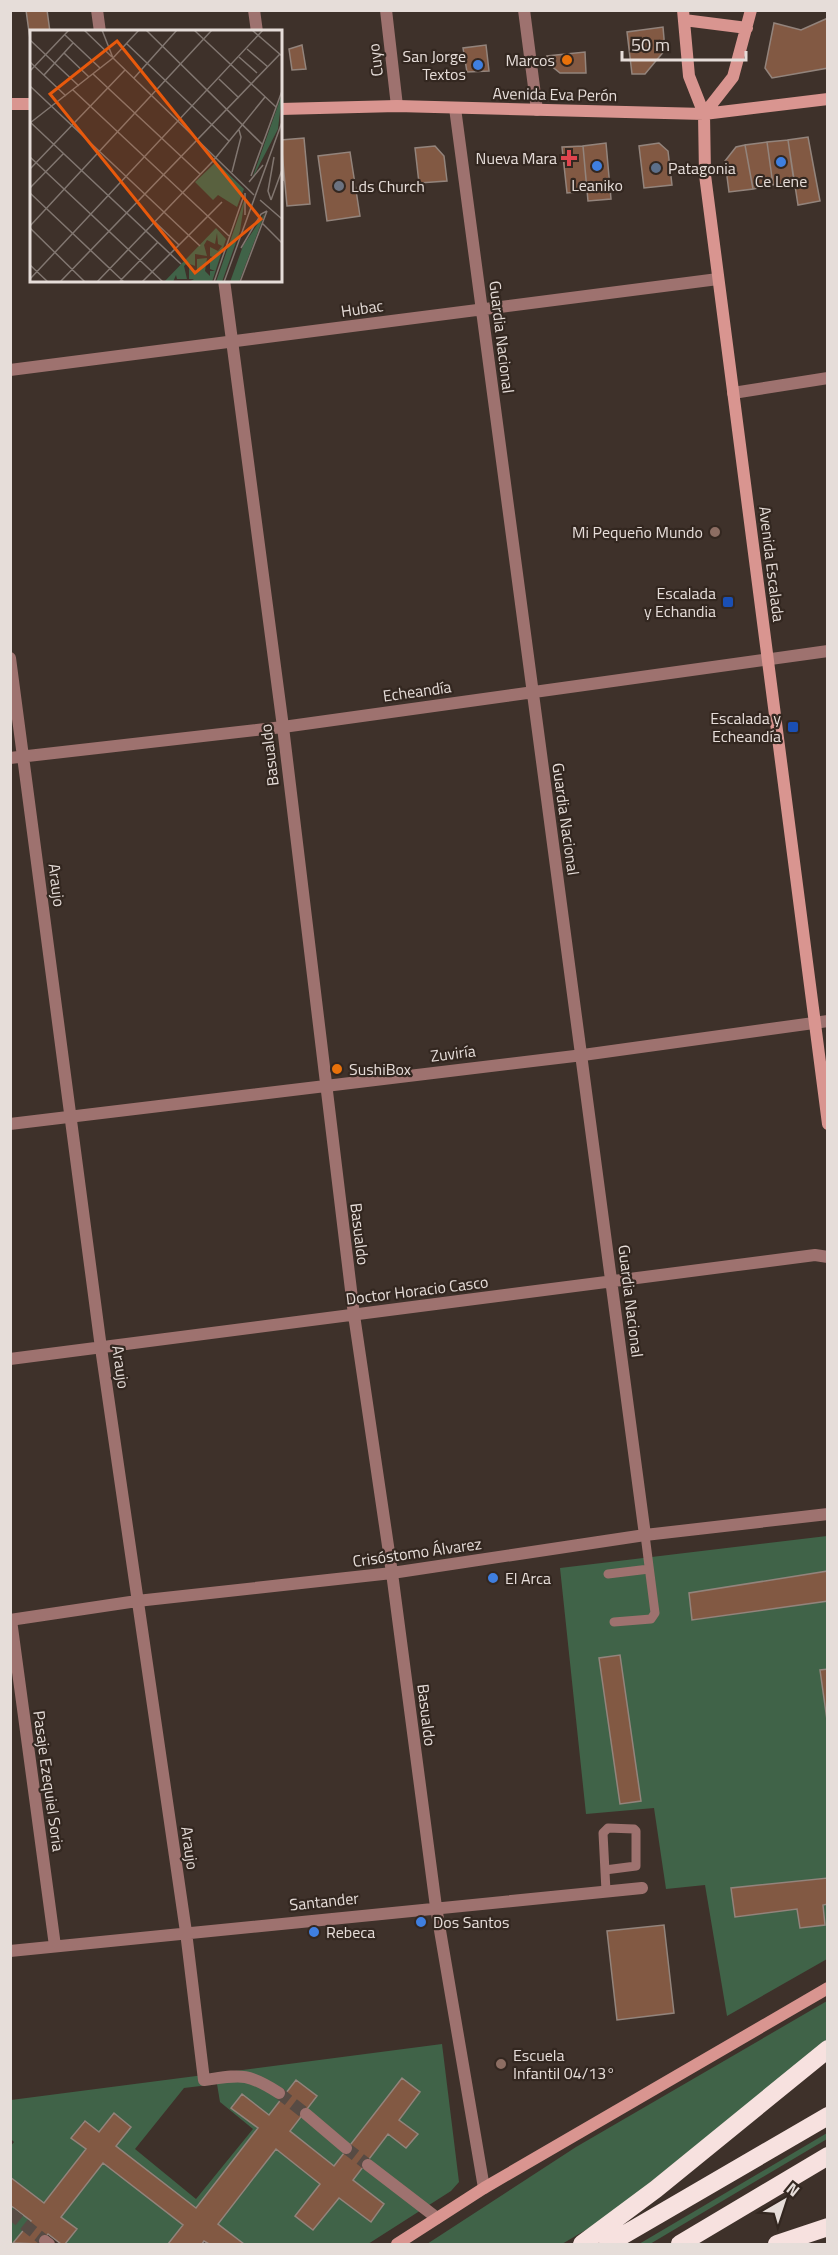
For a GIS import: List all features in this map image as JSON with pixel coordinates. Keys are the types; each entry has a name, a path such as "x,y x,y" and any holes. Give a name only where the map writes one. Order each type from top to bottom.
{"highway":[{"path":"582,2244 656,2189 828,2049"},
{"path":"608,2244 828,2116"},
{"path":"680,2244 828,2156"},
{"path":"777,2244 828,2227"}],"main road":[{"path":"705,114 733,77 751,10"},
{"path":"683,15 747,28"},
{"name":"Avenida Escalada","path":"683,15 689,76 705,114 705,175 828,1124"},
{"name":"Avenida Eva Perón","path":"282,109 397,106 705,114 828,99"},
{"path":"10,104 30,104"},
{"path":"397,2244 484,2188 828,1988"}],"street":[{"path":"98,10 100,30"},
{"path":"254,10 257,30"},
{"name":"Cuyo","path":"386,10 397,106"},
{"path":"524,10 537,110"},
{"name":"Guardia Nacional","path":"455,108 531,691 583,1055 645,1535"},
{"name":"Hubac","path":"10,370 718,279"},
{"name":"Basualdo","path":"224,282 283,727 324,1085 354,1315 392,1573 436,1907 484,2188"},
{"path":"733,393 828,378"},
{"name":"Echeandía","path":"10,758 283,727 828,651"},
{"name":"Araujo","path":"10,658 101,1348 186,1932 204,2080 242,2075 256,2078 279,2093"},
{"name":"Zuviría","path":"10,1124 583,1055 828,1021"},
{"name":"Doctor Horacio Casco","path":"10,1359 815,1255 828,1257"},
{"name":"Crisóstomo Álvarez","path":"11,1620 137,1601 392,1573 645,1535 828,1514"},
{"name":"Pasaje Ezequiel Soria","path":"11,1620 55,1946"},
{"name":"Santander","path":"10,1951 642,1888"},
{"path":"306,2114 346,2148"},
{"path":"368,2165 437,2218"}],"lane":[{"path":"614,1622 651,1619 654,1616 645,1535"},
{"path":"608,1574 649,1569"},
{"path":"605,1870 636,1866 636,1831 634,1829 604,1830 605,1870 606,1891"}],"green space":[{"path":"827,1536 827,1571 689,1594 693,1620 827,1601 827,1669 820,1670 828,1727 827,1878 731,1889 735,1917 797,1909 800,1928 825,1925 823,1905 827,1904 827,1959 727,2016 705,1885 666,1889 654,1808 586,1814 560,1568","holes":["599,1658 641,1801 620,1804"]},
{"path":"827,2001 827,2040 606,2218 562,2244 427,2244 576,2147"},
{"path":"442,2044 459,2182 451,2191 368,2244 244,2244 218,2224 276,2149 320,2184 295,2216 313,2230 339,2198 371,2222 384,2204 353,2180 388,2134 406,2148 417,2135 399,2120 420,2092 402,2078 334,2166 290,2131 316,2096 296,2080 269,2115 242,2094 231,2108 258,2128 196,2208 116,2146 131,2127 114,2113 99,2132 84,2121 71,2138 86,2149 44,2203 11,2177 10,2147 14,2142 11,2139 11,2100","holes":["217,2084 220,2102 253,2129 196,2199 135,2149 184,2088"]},
{"path":"827,2133 827,2139 650,2244 639,2244"},
{"path":"103,2163 183,2225 168,2244 65,2244 77,2229 61,2217"},
{"path":"10,2205 31,2221 15,2244 11,2244"}],"building":[{"path":"26,10 47,10 50,30 30,30 30,39"},
{"path":"828,18 828,68 772,78 765,68 774,23 801,30"},
{"path":"663,27 665,50 645,74 632,74 627,32"},
{"path":"302,45 306,69 292,70 289,49"},
{"path":"486,45 489,71 467,72 463,48"},
{"name":"Marcos","path":"585,52 586,73 560,73 549,64 547,56"},
{"path":"808,137 820,201 798,205 788,140"},
{"path":"304,138 310,204 287,206 282,140"},
{"name":"Ce Lene","path":"788,140 794,182 773,185 767,142"},
{"path":"767,142 773,185 753,189 745,145"},
{"path":"606,143 611,199 588,201 583,146"},
{"name":"Patagonia","path":"659,143 668,151 672,185 644,188 639,146"},
{"path":"745,145 753,189 729,192 725,161 736,147"},
{"path":"435,146 444,156 447,181 419,183 415,148"},
{"path":"583,146 587,191 567,193 562,147"},
{"name":"Lds Church","path":"350,152 360,216 327,221 318,156"},
{"path":"828,1571 828,1601 692,1620 689,1593"},
{"path":"620,1655 641,1801 620,1804 599,1658"},
{"path":"828,1669 828,1727 820,1670"},
{"path":"828,1878 828,1904 823,1905 825,1925 800,1928 797,1909 735,1917 731,1888"},
{"path":"664,1925 674,2013 617,2020 607,1931"},
{"path":"402,2078 420,2092 399,2120 418,2134 406,2148 388,2134 353,2180 384,2204 371,2222 339,2198 313,2230 295,2216 320,2184 276,2149 218,2224 244,2244 209,2244 204,2241 202,2244 168,2244 183,2225 103,2163 61,2217 77,2229 65,2244 61,2244 48,2234 40,2244 13,2243 31,2221 10,2205 10,2177 44,2203 86,2149 71,2138 85,2121 99,2132 114,2113 131,2127 116,2146 196,2208 258,2128 231,2108 242,2094 269,2115 296,2080 317,2096 290,2131 334,2166"}],"tunnel":[{"path":"279,2093 306,2114"},
{"path":"346,2148 368,2165"},
{"path":"10,2213 45,2241"}],"place":[{"name":"Marcos","path":"567,60"},
{"name":"San Jorge Textos","path":"478,65"},
{"name":"Nueva Mara","path":"569,158"},
{"name":"Ce Lene","path":"781,162"},
{"name":"Leaniko","path":"597,166"},
{"name":"Patagonia","path":"656,168"},
{"name":"Lds Church","path":"339,186"},
{"name":"Mi Pequeño Mundo","path":"715,532"},
{"name":"Escalada y Echandia","path":"728,602"},
{"name":"Escalada y Echeandía","path":"793,727"},
{"name":"SushiBox","path":"337,1069"},
{"name":"El Arca","path":"493,1578"},
{"name":"Dos Santos","path":"421,1922"},
{"name":"Rebeca","path":"314,1932"},
{"name":"Escuela Infantil 04/13°","path":"501,2064"}]}
